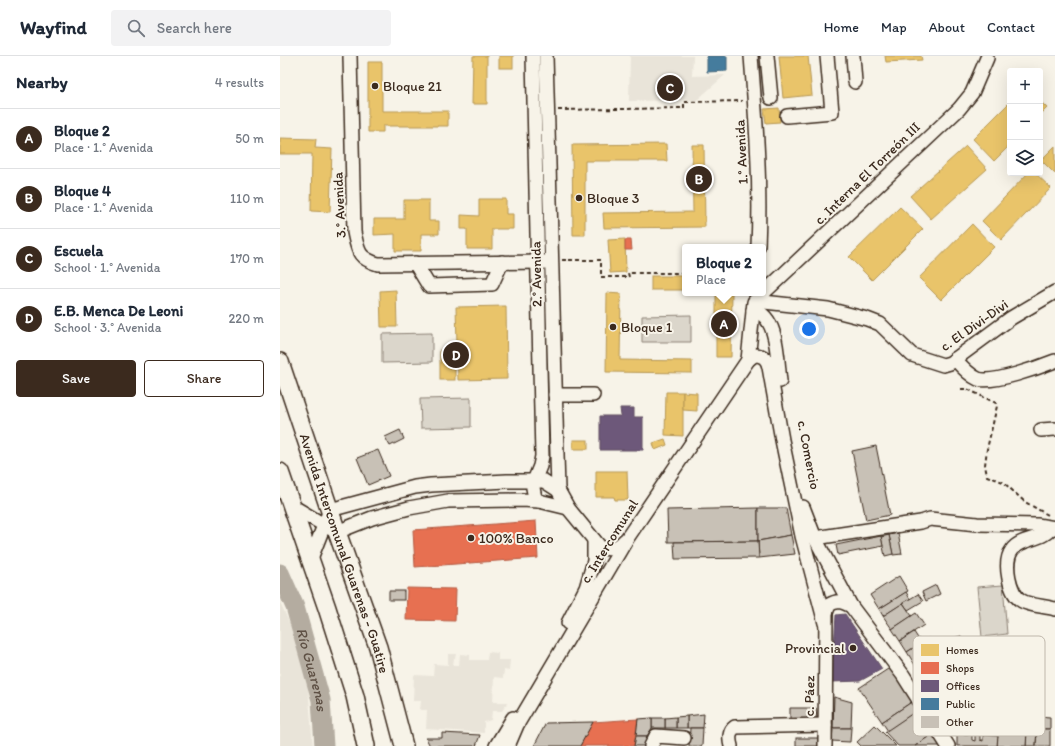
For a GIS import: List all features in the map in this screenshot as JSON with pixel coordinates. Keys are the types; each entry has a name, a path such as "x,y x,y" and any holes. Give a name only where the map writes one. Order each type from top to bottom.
{"main road":[{"name":"Avenida Intercomunal Guarenas - Guatire","path":"280,362 330,522 378,647 404,746"},
{"path":"280,472 355,696 366,746"}],"street":[{"name":"3.° Avenida","path":"350,56 354,232 358,252 368,261 378,264 551,261"},
{"path":"533,56 542,456 534,481 534,495 539,501"},
{"name":"2.° Avenida","path":"546,56 558,490 568,508 600,547 606,549 620,546 628,537"},
{"name":"1.° Avenida","path":"751,56 760,199 758,244"},
{"path":"768,56 771,98"},
{"path":"787,116 832,112 827,56"},
{"path":"853,56 855,82"},
{"name":"c. Interna El Torreón III","path":"766,290 959,109 972,93 987,58"},
{"path":"415,263 429,286 492,284 502,262"},
{"name":"c. El Divi-Divi","path":"754,301 828,309 867,319 880,324 912,355 946,365 1011,318 1055,292"},
{"path":"748,360 754,301"},
{"name":"c. Comercio","path":"754,301 760,312 768,319 774,333 788,444 802,505 814,538 851,606 913,692"},
{"path":"748,360 754,355 762,356 778,368"},
{"path":"766,358 802,536 825,623"},
{"path":"955,359 963,368 975,378 980,380 990,380 1029,371 1055,361"},
{"name":"c. Intercomunal","path":"501,743 517,725 628,537 748,360"},
{"path":"555,394 593,395"},
{"path":"1041,430 1055,430"},
{"path":"310,561 330,522 415,487 534,481 544,482 558,490"},
{"path":"292,506 330,522 372,518 431,503 473,500 539,501 568,508"},
{"path":"814,538 930,520 977,524 1037,525 1054,528"},
{"path":"1054,528 1044,535 1035,537 1012,550 1008,558 1007,570 1015,596 1022,601 1055,608"},
{"name":"c. Intercomunal","path":"501,743 561,639 586,588 594,561 594,540"},
{"path":"825,623 829,605 838,601 844,602 851,606"},
{"name":"c. Páez","path":"825,623 825,746"},
{"path":"731,746 729,740 730,733 732,729 735,728 825,725"},
{"path":"651,746 656,736 684,738"},
{"name":"c. Comercio","path":"942,736 948,746"},
{"path":"488,746 501,743"}],"path":[{"path":"547,111 684,108 684,102 754,101"},
{"path":"551,261 601,260 601,277 628,277 628,273 682,273"},
{"path":"961,389 967,389 996,403 997,406 986,449 985,472 987,476 1003,482 1025,502 1048,514 1053,521 1054,528"}],"shaded area":[{"path":"630,56 693,56 692,76 725,75 697,100 629,101"},
{"path":"691,315 691,342 642,342 642,316"},
{"path":"432,333 432,362 382,363 382,334"},
{"path":"471,398 471,427 421,428 420,399"},
{"path":"1003,585 1007,634 982,636 977,587"},
{"path":"280,602 297,640 308,686 313,746 280,746"},
{"path":"488,652 498,653 498,660 510,660 509,671 504,670 503,678 494,677 493,702 508,702 502,711 492,711 491,720 484,722 484,733 426,729 427,710 420,710 421,701 413,701 414,675 433,676 434,664 448,665 448,654 456,654 453,665 459,666 460,654 470,655 470,660 487,660"}],"building: Homes":[{"path":"473,56 487,56 487,104 472,104"},
{"path":"499,56 513,56 513,68 499,68"},
{"path":"779,56 808,56 812,95 783,98"},
{"path":"885,56 921,56 922,60 886,62"},
{"name":"Bloque 21","path":"368,62 382,62 382,111 448,111 448,126 383,126 383,132 368,132"},
{"path":"1043,104 1047,108 1043,112"},
{"path":"1007,105 1007,148 994,161 973,139"},
{"path":"779,108 780,122 766,123 764,109"},
{"path":"280,138 316,139 315,148 332,149 330,212 311,211 312,154 280,154"},
{"name":"Bloque 3","path":"666,144 667,161 585,161 585,235 573,235 572,145"},
{"path":"692,145 704,145 705,227 604,228 603,213 693,212"},
{"path":"966,146 987,169 931,219 910,196"},
{"path":"1055,146 1055,174 1043,162 1043,158"},
{"path":"1025,176 1038,176 1051,188 1001,240 982,221"},
{"path":"479,199 506,199 506,214 513,214 513,229 492,229 492,249 467,249 467,229 461,229 461,215 479,216"},
{"path":"404,200 429,200 429,221 439,221 439,234 421,234 421,251 395,251 395,234 374,235 374,219 404,219"},
{"path":"900,207 923,229 872,280 849,257"},
{"path":"972,224 994,247 941,300 919,278"},
{"path":"625,239 626,272 610,273 608,240"},
{"path":"651,276 682,276 682,290 651,290"},
{"path":"396,290 397,327 381,327 380,291"},
{"name":"Bloque 1","path":"607,293 621,294 620,360 692,361 692,373 606,372"},
{"path":"716,296 732,296 731,357 716,357"},
{"path":"506,306 507,379 458,380 456,307"},
{"path":"440,350 455,350 455,380 440,380"},
{"path":"666,392 683,392 683,436 665,435"},
{"path":"683,392 697,393 697,411 683,410"},
{"path":"665,439 667,445 655,450 653,443"},
{"path":"573,440 588,440 588,449 573,449"},
{"path":"596,471 627,471 628,500 615,500 614,497 596,497"}],"building: Shops":[{"path":"625,240 631,240 632,250 625,250"},
{"path":"536,521 538,558 415,567 413,530"},
{"path":"407,588 456,589 455,621 406,620"},
{"path":"638,719 634,746 580,746 593,722"}],"building: Offices":[{"path":"620,408 634,408 634,417 643,417 643,450 600,450 600,416 621,416"},
{"path":"845,614 882,669 860,681 832,682 836,615"}],"building: Public":[{"path":"707,56 727,56 727,71 707,72"}],"building: Other":[{"path":"400,430 404,439 390,446 385,437"},
{"path":"876,446 890,515 866,520 852,451"},
{"path":"378,450 389,476 368,485 357,458"},
{"path":"758,508 758,541 668,542 667,510"},
{"path":"758,508 786,508 791,535 758,541"},
{"path":"898,533 902,554 893,555 889,535"},
{"path":"791,535 795,554 759,558 758,541"},
{"path":"889,535 893,554 885,556 881,537"},
{"path":"881,536 883,546 838,555 836,545"},
{"path":"758,541 759,558 675,559 674,542"},
{"path":"899,576 908,591 879,609 870,595"},
{"path":"936,585 940,594 926,601 922,592"},
{"path":"389,591 404,591 404,600 389,600"},
{"path":"906,592 910,599 883,616 879,609"},
{"path":"918,594 923,601 908,610 903,603"},
{"path":"903,603 912,616 892,629 883,616"},
{"path":"916,613 924,625 900,641 892,629"},
{"path":"914,632 917,636 913,636 913,648 907,652 900,641"},
{"path":"913,648 913,662 907,652"},
{"path":"891,667 913,701 882,722 859,688"},
{"path":"834,697 852,702 851,728 833,728"},
{"path":"913,701 913,713 888,731 882,722"},
{"path":"790,708 816,708 817,720 790,720"},
{"path":"913,713 913,736 930,736 915,746 898,746 885,732"},
{"path":"704,714 703,728 687,728 687,716"},
{"path":"687,716 687,728 676,728 676,717"},
{"path":"676,717 676,728 665,728 665,718"},
{"path":"1045,717 1050,717 1050,729 1045,729"},
{"path":"652,718 665,718 665,728 652,728"},
{"path":"652,718 652,728 647,736 636,736 638,719"},
{"path":"593,722 580,746 534,746 546,723"},
{"path":"875,725 896,746 861,746 857,742"},
{"path":"690,728 703,728 702,746 689,746"},
{"path":"833,728 851,728 850,742 832,741"},
{"path":"1045,729 1050,729 1050,746 1036,746 1037,736 1045,736"},
{"path":"442,733 480,735 476,746 430,746 426,738 442,738"},
{"path":"636,736 647,736 645,746 634,746"},
{"path":"930,736 936,736 941,746 915,746"},
{"path":"957,736 972,736 972,740 975,741 975,736 980,736 980,740 983,741 983,736 998,736 997,746 957,746"},
{"path":"998,736 1027,736 1026,746 997,746"},
{"path":"1027,736 1037,736 1036,746 1026,746"},
{"path":"796,738 819,738 819,746 796,746"}],"waterway":[{"name":"Río Guarenas","path":"280,573 295,607 321,700 324,746"}],"place":[{"name":"Bloque 21","path":"375,86"},
{"name":"Escuela","path":"670,88"},
{"name":"Bloque 4","path":"699,179"},
{"name":"Bloque 3","path":"579,198"},
{"name":"Bloque 2","path":"724,324"},
{"name":"Bloque 1","path":"613,327"},
{"name":"E.B. Menca De Leoni","path":"456,355"},
{"name":"100% Banco","path":"471,538"},
{"name":"Provincial","path":"853,648"}]}
